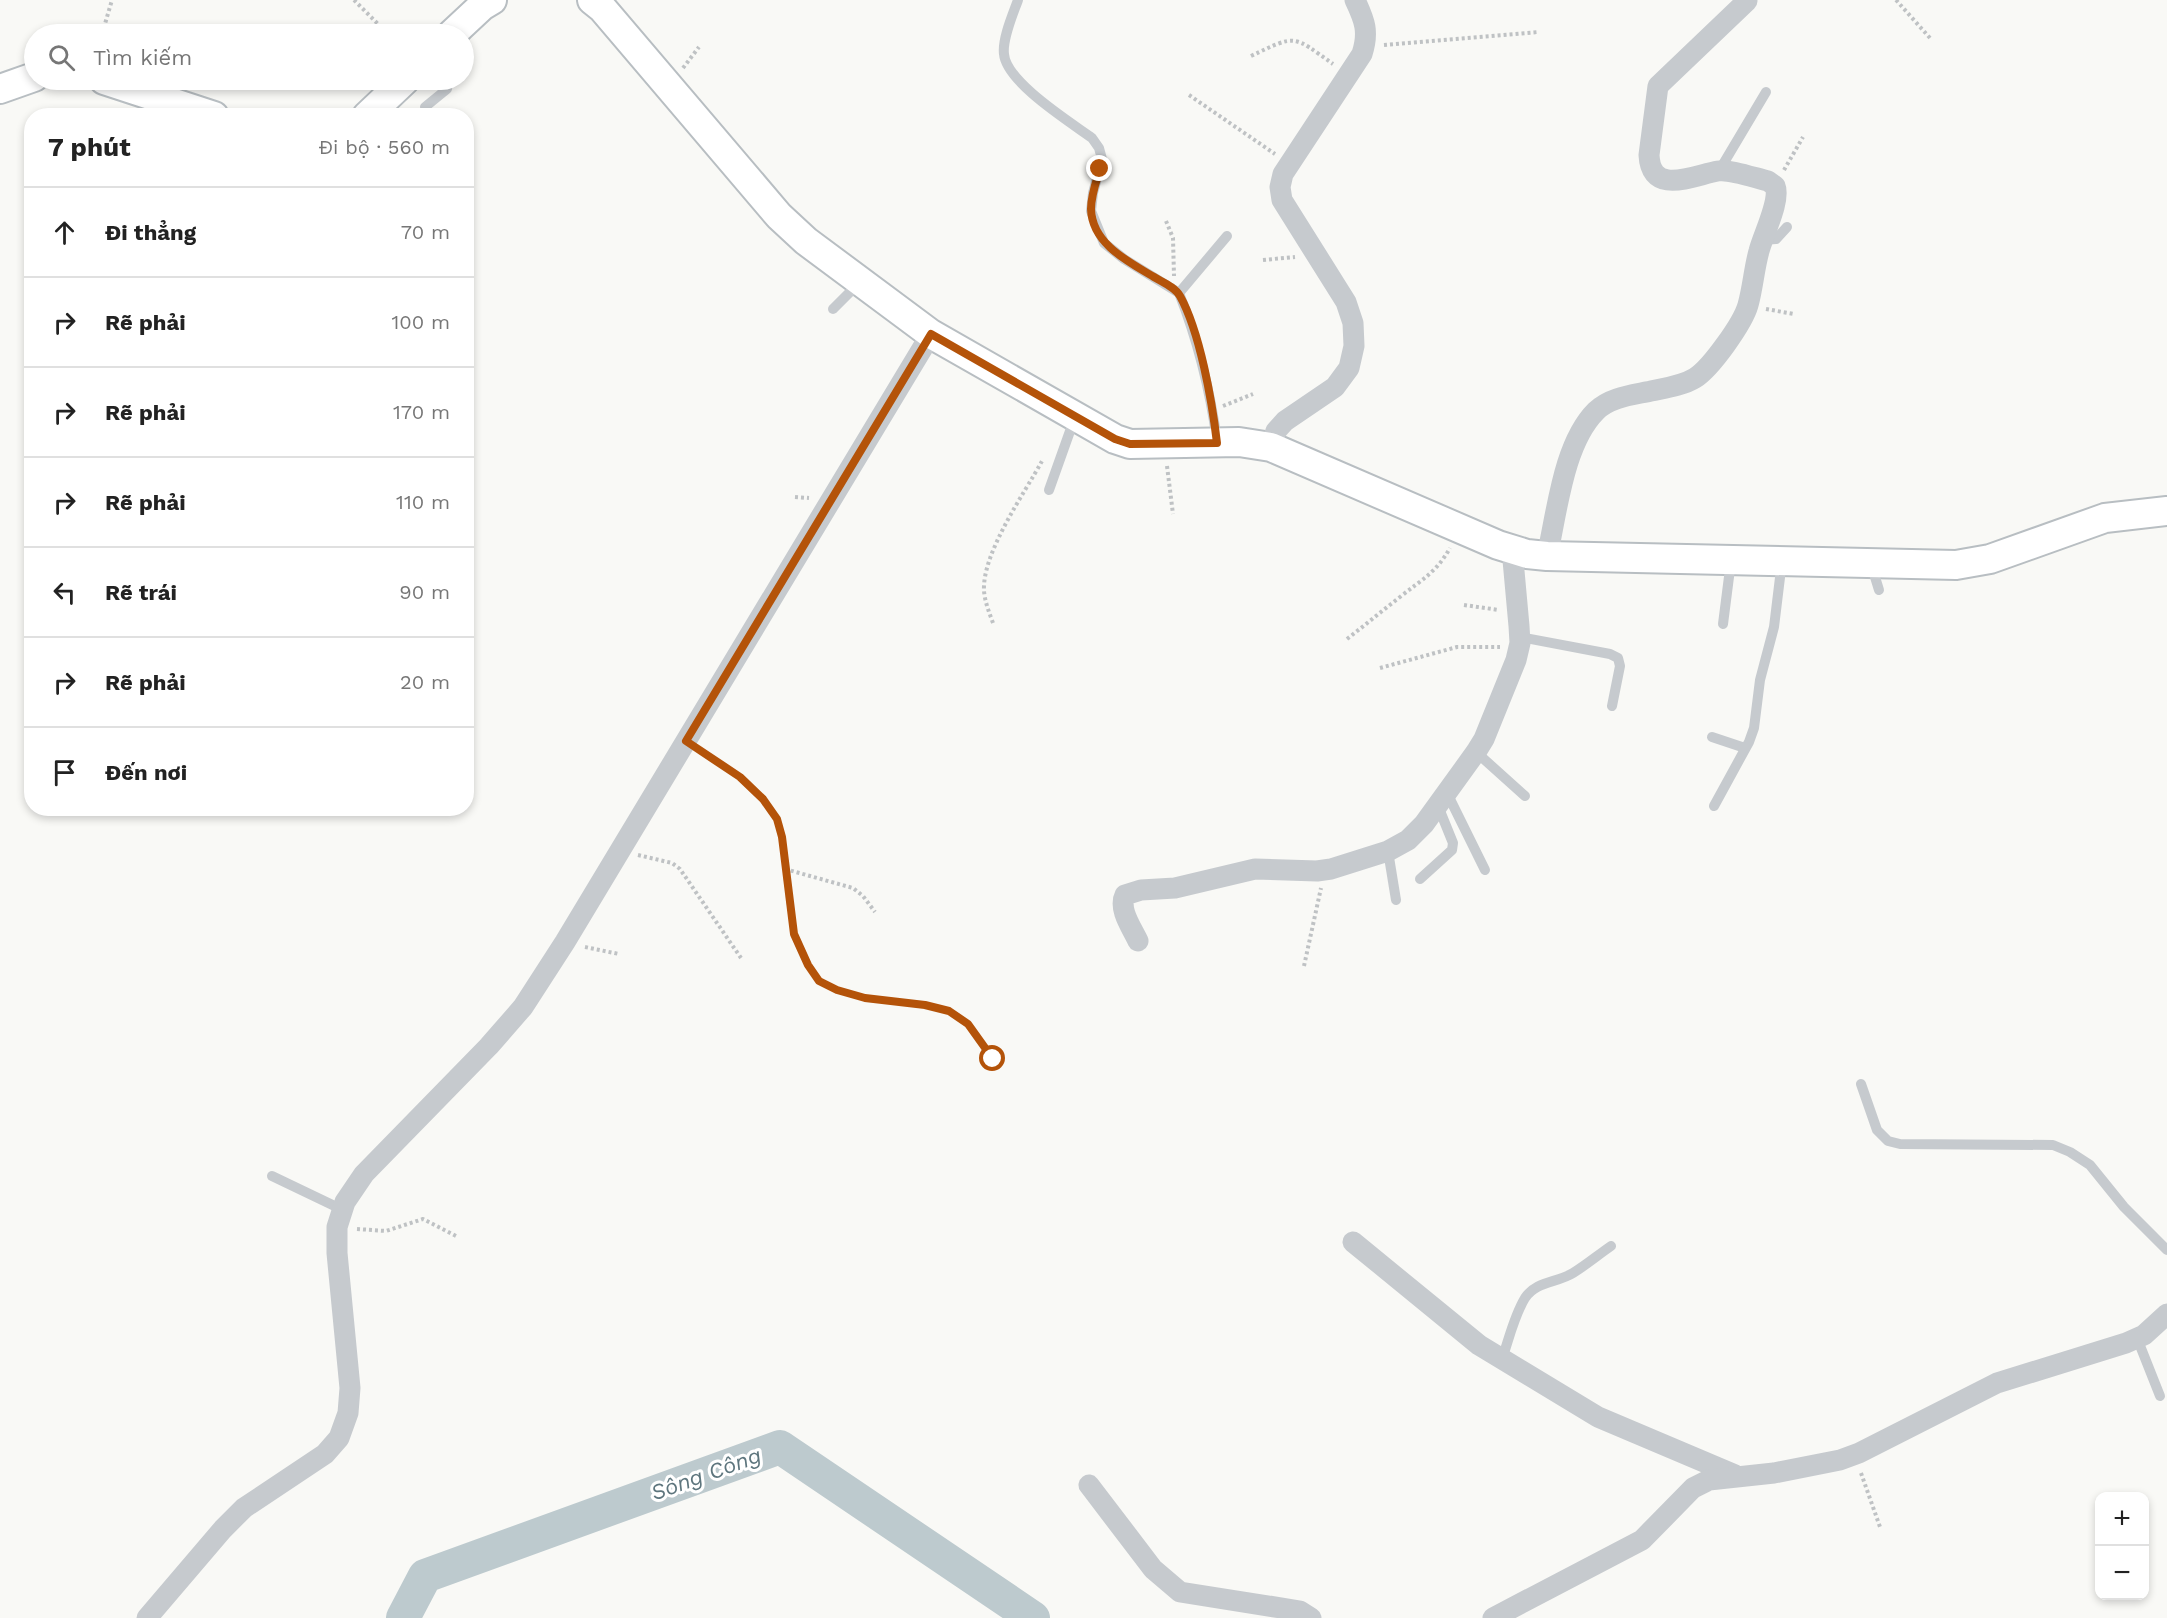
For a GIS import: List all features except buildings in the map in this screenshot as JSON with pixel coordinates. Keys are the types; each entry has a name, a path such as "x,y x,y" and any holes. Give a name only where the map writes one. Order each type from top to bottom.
{"main road":[{"path":"463,24 492,0"},
{"path":"592,0 602,8 779,216 806,241 931,334 1115,439 1130,444 1239,442 1270,447 1461,529 1512,549 1547,556 1782,561 1875,577 1990,560 2105,518 2167,511"},
{"path":"0,89 24,80"},
{"path":"135,90 190,108"},
{"path":"375,108 394,90"}],"street":[{"path":"1270,447 1276,431 1285,421 1335,387 1349,368 1354,346 1353,323 1346,302 1282,200 1280,187 1283,174 1362,54 1366,38 1364,19 1355,0"},
{"path":"1547,556 1568,462 1582,429 1597,410 1612,400 1682,384 1696,377 1709,365 1742,320 1748,305 1762,240 1777,196 1775,186 1768,181 1719,171 1674,181 1656,174 1650,165 1649,155 1655,123 1658,86 1747,0"},
{"path":"147,1618 223,1528 244,1508 325,1454 339,1438 348,1413 350,1388 337,1253 340,1219 345,1202 364,1174 489,1046 523,1007 565,942 931,334"},
{"path":"1138,941 1123,908 1122,900 1125,895 1132,892 1175,888 1255,869 1325,870 1388,851 1408,840 1424,824 1484,739 1516,660 1519,643 1518,612 1512,549"},
{"path":"1353,1242 1479,1345 1598,1417 1736,1476"},
{"path":"1493,1618 1642,1540 1693,1488 1709,1480 1774,1473 1855,1455 1998,1383 2144,1335 2167,1314"},
{"path":"1089,1485 1153,1569 1180,1592 1300,1611 1311,1618"}],"lane":[{"path":"1018,0 1004,53 1008,66 1026,88 1092,138 1099,148 1102,159 1091,211 1104,243 1124,259 1175,291 1191,324 1213,410 1217,443"},
{"path":"425,107 446,90"},
{"path":"1719,171 1766,92"},
{"path":"1762,240 1776,239 1787,227"},
{"path":"1175,291 1227,236"},
{"path":"833,309 861,282"},
{"path":"1049,490 1075,416"},
{"path":"1723,624 1731,560"},
{"path":"1714,806 1754,728 1760,680 1774,627 1782,561"},
{"path":"1519,643 1610,654 1618,658 1620,666 1612,706"},
{"path":"1712,737 1745,748"},
{"path":"1476,752 1525,795"},
{"path":"1442,799 1485,870"},
{"path":"1420,879 1452,850 1453,843 1442,799"},
{"path":"1388,851 1396,900"},
{"path":"1861,1084 1877,1130 1888,1141 1900,1144 2053,1145 2070,1152 2090,1166 2118,1200 2167,1250"},
{"path":"272,1176 340,1219"},
{"path":"1502,1359 1525,1298 1537,1287 1571,1274 1611,1246"},
{"path":"2137,1338 2160,1396"}],"path":[{"path":"105,24 112,0"},
{"path":"354,0 378,24"},
{"path":"1896,0 1930,38"},
{"path":"1364,47 1538,32"},
{"path":"1251,56 1284,41 1301,41 1349,74"},
{"path":"1189,95 1290,165"},
{"path":"1775,186 1803,137"},
{"path":"1166,220 1173,247 1175,291"},
{"path":"1263,260 1317,255"},
{"path":"1748,305 1794,314"},
{"path":"1213,410 1253,394"},
{"path":"1164,444 1173,514"},
{"path":"993,622 985,600 987,570 1013,509 1046,454"},
{"path":"1347,639 1428,578 1441,564 1461,529"},
{"path":"1464,605 1518,612"},
{"path":"1380,668 1457,647 1519,643"},
{"path":"686,741 740,777 763,799 777,819 782,837 794,934 808,965 819,981 837,990 865,998 949,1011 968,1024 993,1059"},
{"path":"620,850 672,864 680,869 741,958"},
{"path":"785,868 853,888 863,896 874,912"},
{"path":"1304,966 1325,870"},
{"path":"565,942 619,954"},
{"path":"340,1219 386,1231 423,1219 458,1237"},
{"path":"1855,1455 1880,1527"}],"waterway":[{"name":"Sông Công","path":"403,1618 425,1576 780,1447 1033,1618"}],"route":[{"path":"993,1059 968,1024 949,1011 925,1005 865,998 837,990 819,981 808,965 794,934 782,837 777,819 763,799 740,777 686,741 931,334 1115,439 1141,445 1217,443 1213,410 1202,361 1179,293 1124,259 1104,243 1096,226 1091,211 1093,193 1100,169"}]}
